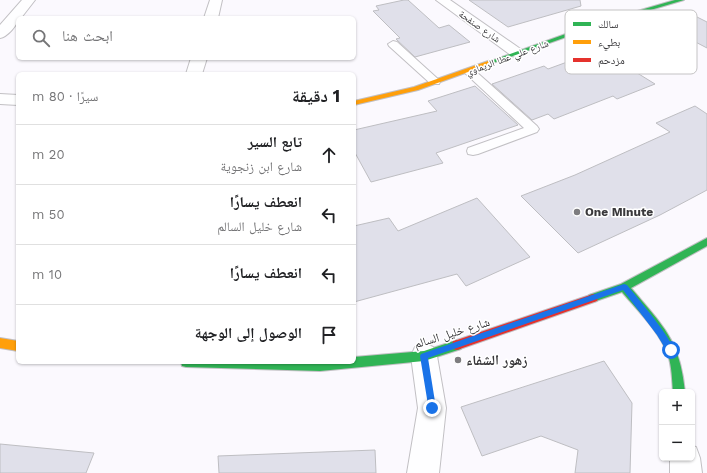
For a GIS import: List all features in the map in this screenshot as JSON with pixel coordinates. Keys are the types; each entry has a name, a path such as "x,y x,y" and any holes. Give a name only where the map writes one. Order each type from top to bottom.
{"street":[{"path":"0,34 5,22 29,0"},
{"path":"212,16 216,0"},
{"name":"شارع صنفحة","path":"442,0 517,53"},
{"name":"شارع علي عطا الريماوي","path":"642,10 671,1"},
{"name":"شارع علي عطا الريماوي","path":"356,103 375,100 435,82 565,36"},
{"path":"195,72 198,60"},
{"path":"0,100 16,100"},
{"name":"شارع خليل السالم","path":"356,363 424,356 624,287 707,242"},
{"path":"624,287 660,333 671,350 677,369 679,389"},
{"path":"0,343 16,346"},
{"path":"423,473 432,408 424,356"},
{"name":"شارع خليل السالم","path":"253,364 320,366 341,364"},
{"path":"685,461 686,473"}],"lane":[{"path":"393,44 435,82"},
{"path":"469,71 534,129 473,151"}],"building":[{"path":"408,0 439,28 449,25 470,42 415,57 396,39 400,38 373,11 379,10 376,6"},
{"path":"469,0 580,0 581,6 508,27"},
{"path":"697,17 707,22 707,48 697,43"},
{"path":"565,63 565,74 639,74 655,84 617,99 613,96 554,119 548,114 532,120 492,84 544,66 548,69"},
{"path":"475,86 518,125 436,153 443,163 371,182 356,155 356,130 437,111 428,101"},
{"path":"695,106 707,114 707,190 660,215 578,253 521,196 575,175 670,132 656,123"},
{"path":"477,198 530,257 466,286 457,274 356,301 356,226 389,218 398,231"},
{"path":"604,361 632,403 630,473 575,473 578,450 541,436 482,456 461,407"},
{"path":"0,444 94,453 86,473 0,473"},
{"path":"375,450 376,473 219,473 218,456"}],"traffic: fast":[{"path":"646,10 681,0"},
{"path":"491,62 565,36"},
{"path":"593,298 624,287 707,242"},
{"path":"624,287 645,311 669,345 673,355 679,389"},
{"path":"356,363 424,356 457,345"},
{"path":"253,364 320,366 341,364"}],"traffic: slow":[{"path":"356,103 416,89 491,62"},
{"path":"0,343 16,346"}],"traffic: jam":[{"path":"457,345 593,298"}],"place":[{"name":"One Minute","path":"577,212"},
{"name":"زهور الشفاء","path":"458,360"}],"route":[{"path":"432,408 424,356 624,287 660,333 671,350"}]}
